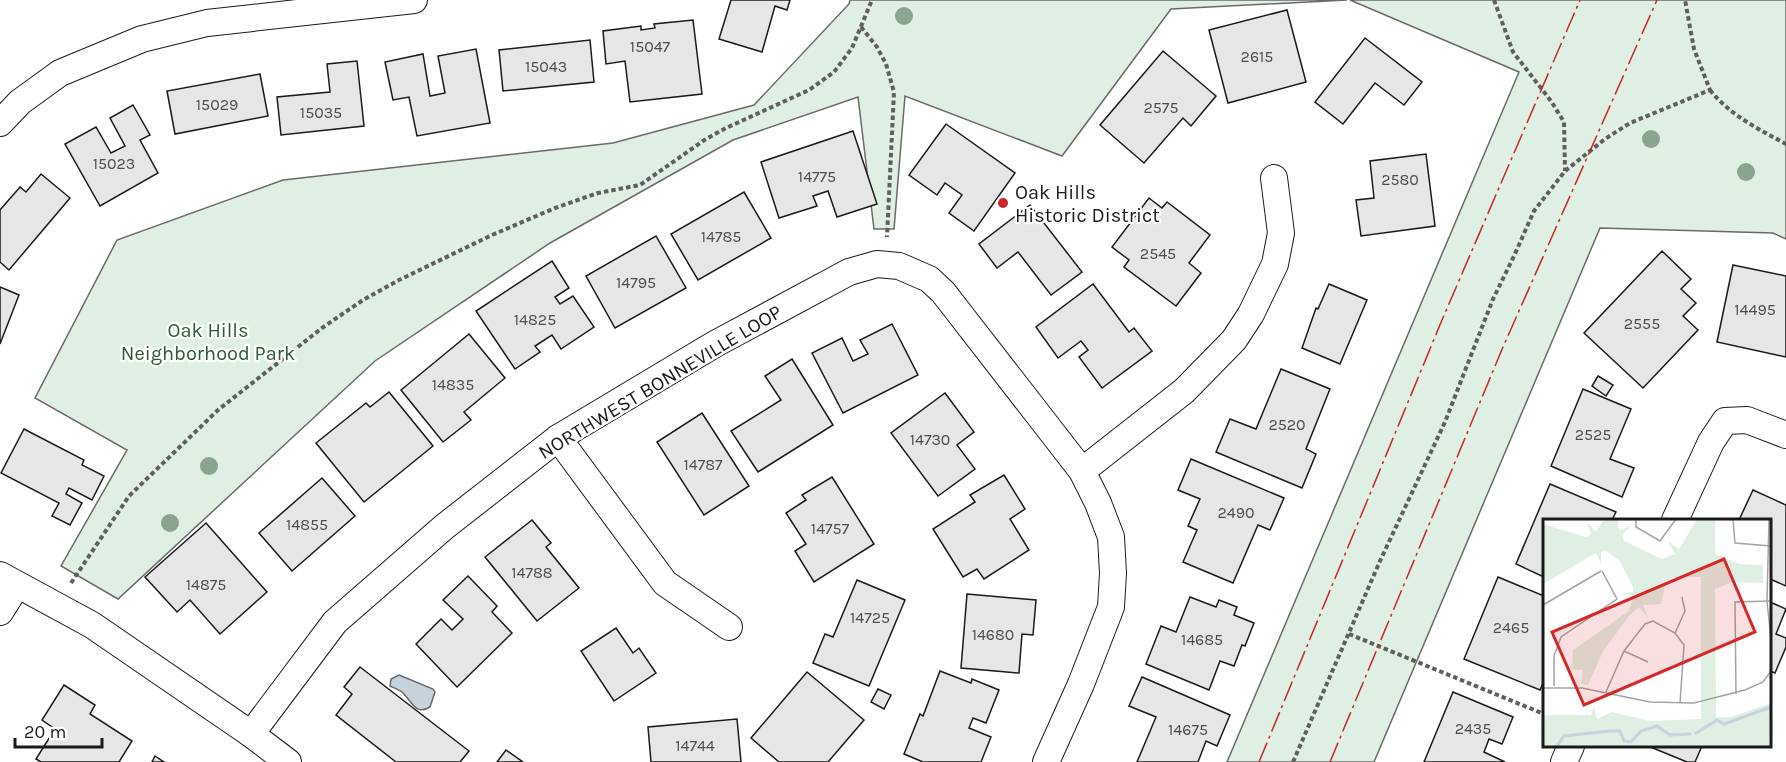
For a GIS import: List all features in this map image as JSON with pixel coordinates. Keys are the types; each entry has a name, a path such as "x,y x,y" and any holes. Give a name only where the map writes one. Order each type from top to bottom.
{"street":[{"path":"0,123 20,102 60,73 142,39 207,23 414,0"},
{"path":"1082,471 1184,391 1234,340 1251,314 1275,264 1281,233 1274,178"},
{"name":"NORTHWEST BONNEVILLE LOOP","path":"251,734 335,622 444,527 558,438 715,344 849,272 877,264 913,270 929,279 943,292 1082,471 1111,537 1113,573 1111,607 1081,684 1046,762"},
{"path":"1675,519 1712,442 1725,421 1747,420 1786,435"},
{"path":"558,438 665,583 729,627"},
{"path":"0,612 9,580 92,625 288,762"},
{"path":"1564,762 1571,747"}],"path":[{"path":"56,604 129,496 218,410 322,328 363,300 399,280 492,234 598,193 640,185 706,139 809,90 834,72 852,48 872,0"},
{"path":"1494,0 1513,52 1551,101 1564,122 1565,171"},
{"path":"1685,0 1694,49 1710,90 1735,114 1786,144"},
{"path":"861,27 877,47 886,64 894,92 886,265"},
{"path":"1293,762 1384,551 1445,422 1493,299 1534,211 1565,171 1589,150 1630,123 1710,90"},
{"path":"1349,634 1543,713"}],"green space":[{"name":"Oak Hills Neighborhood Park","path":"850,0 1347,0 1171,9 1062,156 905,96 894,229 874,229 858,97 733,140 550,243 375,361 118,599 61,566 127,450 35,398 117,240 283,180 613,143 754,105 849,4"},
{"path":"1350,0 1786,0 1786,239 1773,233 1600,228 1374,762 1227,762 1519,72"}],"shaded area":[{"path":"399,675 433,689 435,692 430,707 418,709 402,692 390,686 391,679"}],"building":[{"path":"731,0 790,0 787,10 775,6 762,52 719,39"},
{"path":"1287,10 1306,82 1228,103 1209,30"},
{"path":"693,20 702,94 630,102 625,61 606,64 603,31 641,26 641,30 655,28 654,24"},
{"path":"1365,38 1422,82 1404,105 1375,83 1343,124 1315,102"},
{"path":"590,40 594,82 503,91 499,50"},
{"path":"476,49 490,123 417,136 409,97 393,100 385,62 423,54 430,96 445,93 438,56"},
{"path":"1163,51 1216,96 1191,126 1183,118 1144,163 1100,125"},
{"path":"357,61 364,126 281,135 277,97 330,92 327,64"},
{"path":"260,74 268,116 175,134 167,91"},
{"path":"133,105 150,135 140,140 158,173 100,206 65,144 96,127 111,153 125,146 110,118"},
{"path":"946,124 1015,173 974,231 949,213 962,195 945,183 937,195 909,175"},
{"path":"853,131 877,204 837,217 828,191 813,196 817,206 779,218 761,162"},
{"path":"1426,154 1435,226 1361,236 1356,200 1374,198 1370,161"},
{"path":"41,174 70,198 9,270 0,262 0,210 20,187 26,192"},
{"path":"744,192 771,238 698,280 671,234"},
{"path":"1149,198 1162,208 1167,202 1210,235 1189,263 1201,273 1176,306 1124,267 1129,260 1112,247"},
{"path":"1030,205 1082,272 1051,295 1018,252 997,268 979,244"},
{"path":"656,236 686,288 615,328 586,276"},
{"path":"1662,251 1691,279 1681,289 1696,303 1683,316 1698,330 1643,388 1584,333"},
{"path":"552,261 569,288 555,297 560,304 573,296 594,327 561,349 552,335 535,346 540,352 515,369 476,311"},
{"path":"1733,265 1786,276 1786,357 1717,342"},
{"path":"1093,284 1129,332 1134,328 1152,351 1102,388 1079,357 1088,350 1081,341 1058,358 1036,327"},
{"path":"1329,284 1367,300 1340,364 1302,348 1316,308 1318,309"},
{"path":"0,287 19,295 0,344"},
{"path":"892,324 918,375 843,413 812,353 842,338 853,361 868,354 860,340"},
{"path":"469,334 505,378 464,412 471,420 443,442 401,390"},
{"path":"792,359 833,425 758,472 731,431 781,400 765,376"},
{"path":"1281,369 1330,389 1306,449 1316,454 1302,488 1216,452 1230,419 1256,429"},
{"path":"1598,376 1613,385 1606,396 1592,386"},
{"path":"1583,389 1631,409 1610,459 1634,468 1622,497 1551,466"},
{"path":"389,392 433,446 364,502 316,443 366,403 370,407"},
{"path":"945,393 974,432 957,445 975,469 938,496 891,433"},
{"path":"702,413 749,486 704,515 657,442"},
{"path":"24,429 84,460 82,465 104,476 92,500 69,488 66,494 82,503 70,525 52,516 59,503 1,473"},
{"path":"1191,459 1284,498 1270,530 1258,525 1233,583 1183,562 1197,530 1188,526 1200,499 1178,490"},
{"path":"1004,475 1025,509 1010,519 1029,550 984,579 977,569 963,577 933,529 975,502 970,495"},
{"path":"832,477 874,544 814,582 795,551 806,544 786,513 806,500 802,495"},
{"path":"322,478 355,516 292,571 259,533"},
{"path":"1550,484 1616,512 1612,519 1543,519 1543,577 1516,564"},
{"path":"1753,490 1786,505 1786,586 1771,579 1771,519 1739,519"},
{"path":"532,520 551,543 546,547 579,588 537,621 485,557"},
{"path":"206,523 267,592 220,634 190,600 177,612 145,577"},
{"path":"468,576 497,606 492,612 512,633 457,687 416,644 441,619 452,630 463,619 443,600"},
{"path":"1498,577 1543,596 1543,683 1540,690 1464,659"},
{"path":"857,580 905,600 869,686 813,663 825,634 833,637"},
{"path":"967,594 1036,600 1033,635 1022,634 1019,673 961,668"},
{"path":"1190,597 1216,607 1219,600 1237,607 1234,615 1254,623 1234,666 1220,661 1209,690 1146,664 1161,626 1176,632"},
{"path":"1771,602 1786,609 1776,634 1786,638 1786,647 1775,673 1771,671"},
{"path":"616,628 633,653 639,648 656,673 614,701 581,651"},
{"path":"360,667 469,751 460,762 396,762 336,715 352,694 344,687"},
{"path":"940,671 971,683 972,679 999,690 986,723 973,718 969,728 991,737 981,762 923,762 904,754 920,714 923,716"},
{"path":"807,672 864,720 828,762 779,762 751,738"},
{"path":"1142,677 1230,715 1217,746 1206,741 1198,762 1137,762 1156,717 1129,706"},
{"path":"64,685 95,705 90,714 132,741 119,762 41,762 36,759 55,729 42,720"},
{"path":"878,689 891,695 884,709 871,702"},
{"path":"1453,692 1513,717 1502,744 1489,739 1484,752 1505,762 1424,762"},
{"path":"737,719 741,762 651,762 648,727"},
{"path":"1650,747 1702,747 1695,762 1687,762"},
{"path":"506,750 523,762 497,762"},
{"path":"155,756 164,762 152,762"}],"power":[{"path":"1259,762 1442,320 1580,0"},
{"path":"1330,762 1503,347 1657,0"}],"place":[{"name":"Oak Hills Historic District","path":"1003,203"}]}
